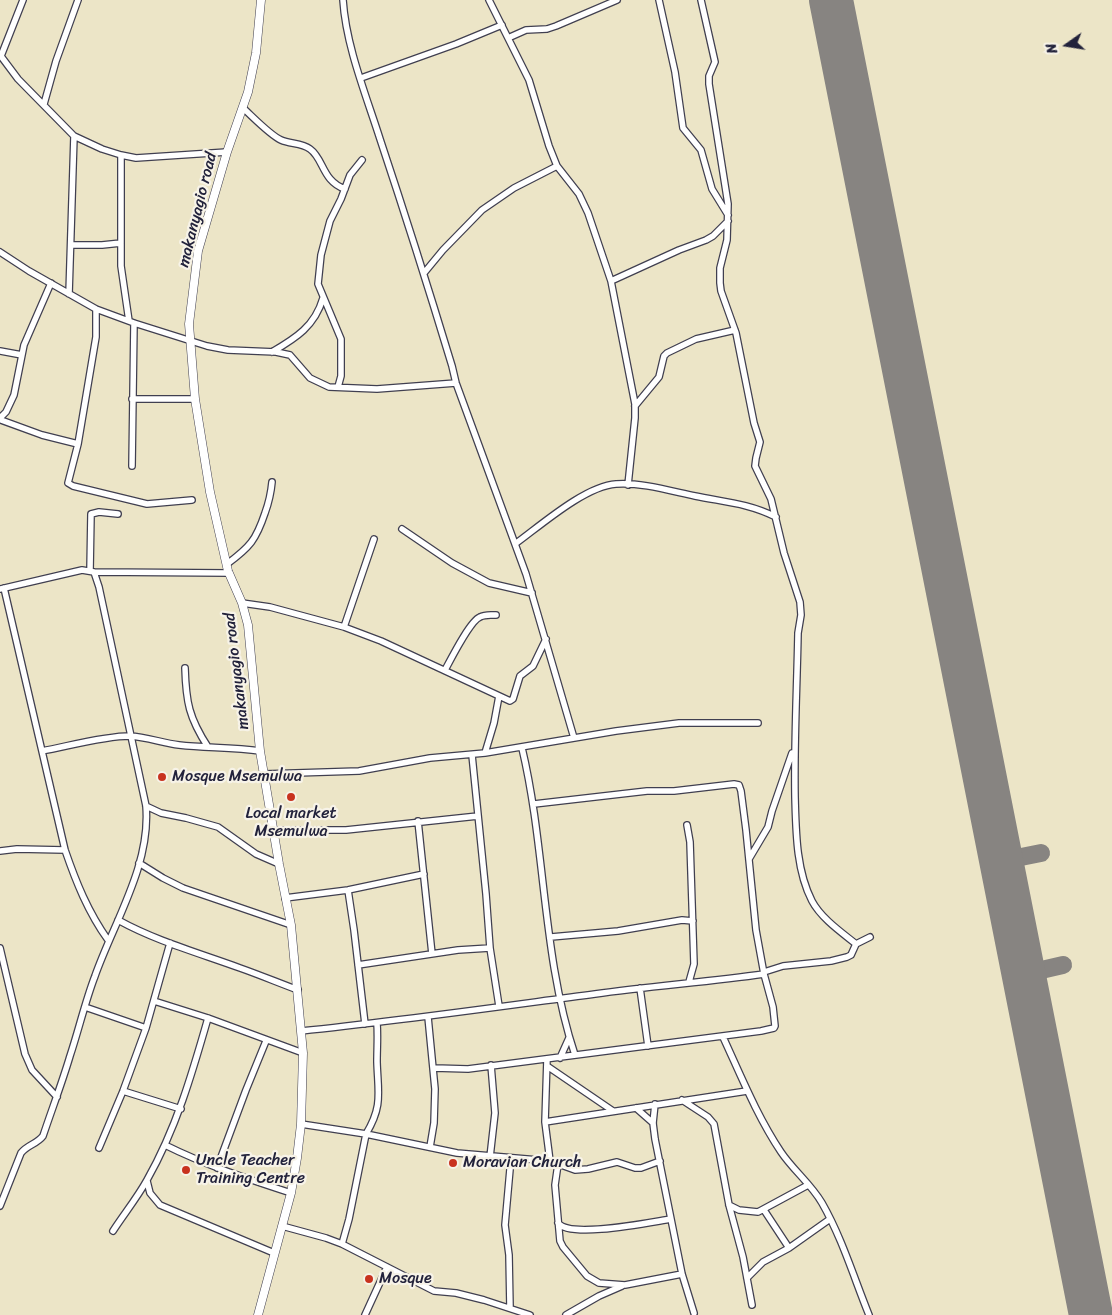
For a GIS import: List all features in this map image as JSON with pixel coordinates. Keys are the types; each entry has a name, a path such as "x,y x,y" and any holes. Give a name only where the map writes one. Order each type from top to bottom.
{"street":[{"path":"23,0 0,56 18,79 74,136 102,149 136,158 227,152"},
{"path":"44,104 56,61 78,0"},
{"name":"makanyagio road","path":"258,1315 291,1194 301,1124 303,1053 291,925 260,750 248,625 242,603 226,564 210,492 195,399 190,341 190,309 198,251 227,152 248,92 256,53 261,0"},
{"path":"343,0 345,25 424,273 456,383 532,593 574,738"},
{"path":"489,0 529,80 557,166 579,194 588,213 611,281 635,406 628,485"},
{"path":"508,38 526,30 556,26 617,0"},
{"path":"659,0 675,72 683,128 701,150 712,190 728,218"},
{"path":"701,0 715,62 709,76 709,84 728,218 727,240 720,268 721,291 735,330 754,423 760,442 756,466 771,500 784,553 800,602 801,615 798,633 794,748 795,829 806,888 813,904 856,944"},
{"path":"361,78 456,44 502,25"},
{"path":"243,108 271,134 281,140 303,145 312,150 333,182 345,189"},
{"path":"68,294 74,136"},
{"path":"120,155 122,283 131,322 132,466"},
{"path":"338,387 341,366 341,339 318,284 321,255 330,221 341,200 350,175 362,160"},
{"path":"424,273 443,250 482,210 514,188 557,166"},
{"path":"611,281 662,257 706,240 713,236 728,218"},
{"path":"71,246 121,243"},
{"path":"0,252 16,264 96,309 190,341 228,350 272,352 290,355 310,378 329,387 377,390 456,383"},
{"path":"0,427 1,418 14,395 28,334 51,283"},
{"path":"272,352 292,340 314,319 323,298"},
{"path":"96,309 96,337 78,444 68,480 69,484 147,504 192,500"},
{"path":"635,406 659,377 664,356 667,353 696,339 735,330"},
{"path":"0,351 22,355"},
{"path":"132,399 195,399"},
{"path":"1,418 42,435 78,444"},
{"path":"226,564 242,553 258,534 271,497 272,482"},
{"path":"515,544 579,497 611,485 664,489 708,499 736,502 762,510 776,517"},
{"path":"0,1206 21,1153 26,1147 37,1142 43,1136 108,940 118,920 139,863 147,827 146,806 99,587 92,571 91,514 99,512 118,514"},
{"path":"402,529 452,563 490,583 532,593"},
{"path":"344,627 374,539"},
{"path":"108,940 89,910 65,850 2,589 82,570 229,573"},
{"path":"242,603 270,607 344,627 381,641 510,700 513,699 520,676 533,666 546,639"},
{"path":"445,670 475,621 486,615 496,615"},
{"path":"185,668 186,699 200,734 208,747"},
{"path":"485,753 494,723 499,696"},
{"path":"264,774 359,771 430,758 522,748 616,731 679,723 758,723"},
{"path":"42,751 131,736 178,745 260,750"},
{"path":"522,748 534,804 560,1000 575,1055"},
{"path":"749,858 768,827 794,748"},
{"path":"472,754 490,948 499,1006"},
{"path":"434,1068 468,1069 491,1065 547,1063 575,1055 723,1037 774,1028 776,1022 764,973 755,922 739,785 674,791 646,791 534,804"},
{"path":"146,806 161,814 186,818 218,828 256,854 279,864"},
{"path":"274,830 346,830 478,816"},
{"path":"418,821 432,954"},
{"path":"688,825 694,968 689,982"},
{"path":"0,850 65,850"},
{"path":"139,863 183,888 291,925"},
{"path":"285,898 348,890 424,874"},
{"path":"348,890 364,1024"},
{"path":"118,920 143,933 298,990"},
{"path":"551,937 618,931 682,920 692,921"},
{"path":"301,1031 428,1017 499,1006 560,1000 689,982 715,981 764,973 783,966 831,961 847,957 851,955 856,944 870,937"},
{"path":"99,1148 123,1091 146,1028 170,943"},
{"path":"0,948 25,1054 32,1070 57,1097"},
{"path":"358,965 490,948"},
{"path":"640,988 648,1046"},
{"path":"154,1001 208,1018 266,1041 303,1053"},
{"path":"85,1008 146,1028"},
{"path":"428,1017 434,1068 435,1105 430,1147"},
{"path":"113,1231 147,1181 165,1145 181,1109 208,1018"},
{"path":"342,1244 349,1219 366,1134 372,1125 378,1109 380,1092 377,1066 377,1023"},
{"path":"723,1037 747,1091 782,1153 821,1202 830,1219 869,1315"},
{"path":"560,1058 569,1038"},
{"path":"217,1168 266,1041"},
{"path":"547,1063 613,1111"},
{"path":"547,1063 545,1122 550,1161"},
{"path":"490,1157 495,1113 491,1065"},
{"path":"123,1091 181,1109"},
{"path":"545,1122 747,1091"},
{"path":"682,1100 708,1117 714,1124 728,1205 743,1257 752,1305"},
{"path":"655,1104 652,1123 682,1274 694,1313"},
{"path":"636,1108 652,1123"},
{"path":"301,1124 366,1134 457,1153 550,1161 569,1169 581,1170 617,1162 639,1168 660,1161"},
{"path":"165,1145 188,1157 291,1194"},
{"path":"540,1160 548,1147"},
{"path":"510,1308 509,1255 505,1225 511,1158"},
{"path":"558,1164 554,1185 561,1244 587,1276 599,1283 625,1285"},
{"path":"147,1181 150,1193 160,1205 274,1252"},
{"path":"728,1205 747,1212 758,1212 808,1185"},
{"path":"764,1210 789,1248"},
{"path":"558,1223 563,1227 589,1230 671,1219"},
{"path":"747,1278 763,1262 789,1248 830,1219"},
{"path":"282,1226 342,1244 434,1291 456,1293 530,1315"},
{"path":"365,1315 387,1267"},
{"path":"566,1315 599,1296 625,1285 682,1274"}],"taxiway":[{"path":"1001,861 1041,853"},
{"path":"1024,974 1063,965"}],"runway":[{"path":"831,0 1091,1315"}],"place":[{"name":"Mosque Msemulwa","path":"162,777"},
{"name":"Local market Msemulwa","path":"291,797"},
{"name":"Moravian Church","path":"453,1163"},
{"name":"Uncle Teacher Training Centre","path":"186,1170"},
{"name":"Mosque","path":"369,1279"}]}
